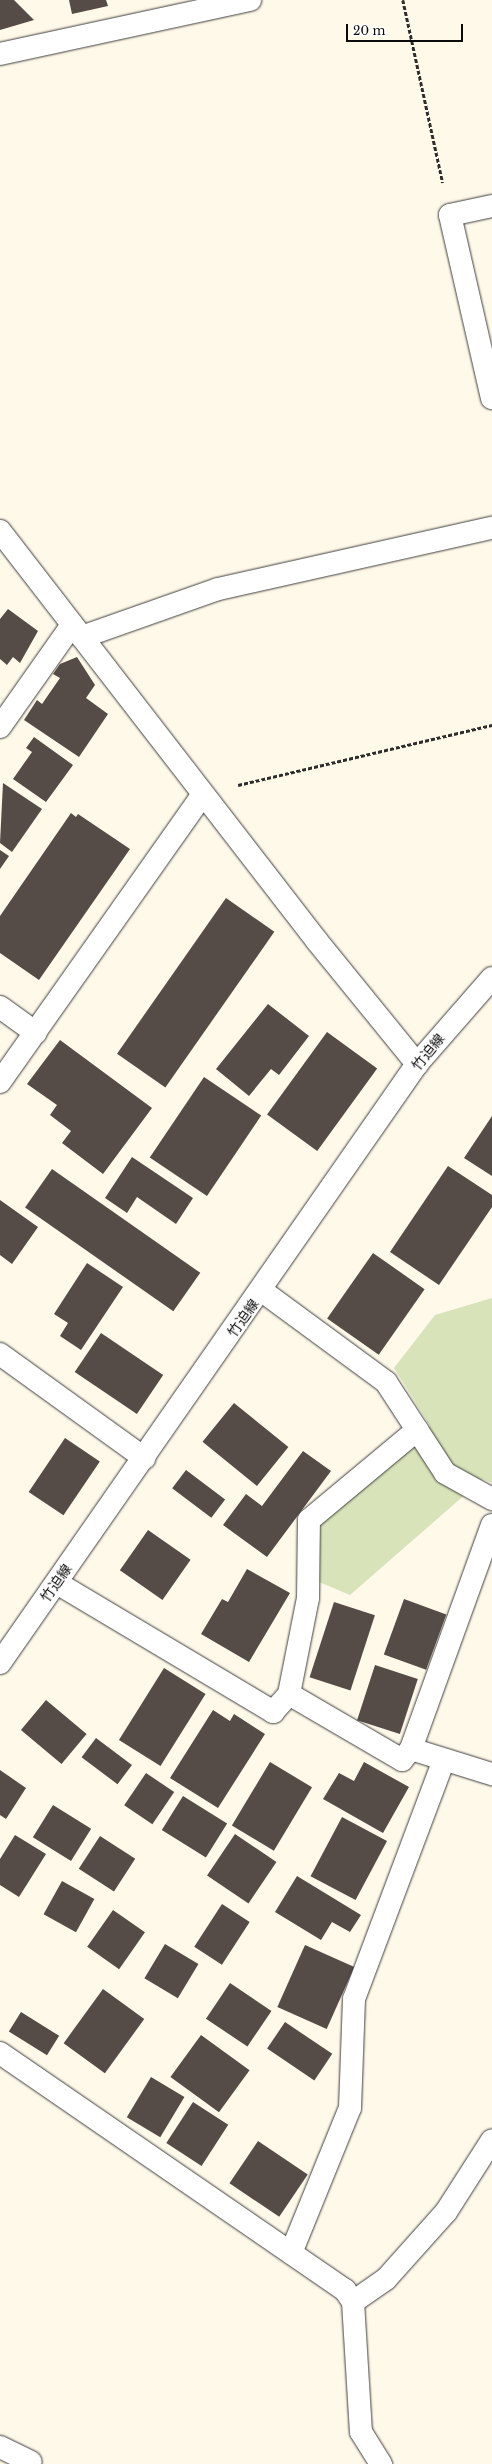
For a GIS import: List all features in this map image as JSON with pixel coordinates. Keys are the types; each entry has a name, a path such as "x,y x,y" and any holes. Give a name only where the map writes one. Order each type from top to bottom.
{"street":[{"path":"0,54 181,7 250,0"},
{"path":"492,206 450,215 492,398"},
{"path":"0,726 77,631 218,589 492,528"},
{"path":"0,531 203,794 417,1064"},
{"path":"0,1082 203,794"},
{"name":"竹迫線","path":"0,1663 262,1291 417,1064 492,978"},
{"path":"0,1007 36,1032"},
{"path":"262,1291 386,1382 445,1473 492,1499"},
{"path":"0,1354 144,1458"},
{"path":"57,1582 273,1712 289,1694 308,1598 310,1520 417,1430"},
{"path":"289,1694 402,1760 411,1749 492,1525"},
{"path":"411,1749 492,1774"},
{"path":"291,2253 350,2108 354,1999 444,1760"},
{"path":"0,2053 345,2290 353,2302 361,2432 381,2464"},
{"path":"353,2302 386,2279 446,2212 492,2140"},
{"path":"0,2447 31,2462"}],"path":[{"path":"403,0 450,215"},
{"path":"203,794 492,725"}],"green space":[{"path":"492,1298 492,1483 483,1479 350,1595 319,1582 319,1526 430,1426 394,1368 435,1315"}],"building":[{"path":"0,0 14,0 34,20 0,30"},
{"path":"69,0 106,0 108,6 72,14"},
{"path":"8,609 38,631 20,663 13,657 7,665 0,659 0,619"},
{"path":"77,657 95,685 86,698 108,714 79,757 24,720 37,700 42,704 60,678 53,674 60,664"},
{"path":"34,737 73,765 46,802 13,779 32,752 26,748"},
{"path":"3,783 42,809 12,852 0,843"},
{"path":"71,813 76,817 78,814 130,849 39,980 0,953 0,916"},
{"path":"0,850 9,856 0,869"},
{"path":"226,898 274,932 165,1087 117,1054"},
{"path":"268,1004 309,1036 279,1075 271,1069 249,1096 216,1069"},
{"path":"327,1032 377,1068 317,1151 267,1115"},
{"path":"60,1040 152,1108 103,1174 62,1143 71,1131 50,1115 57,1105 27,1084"},
{"path":"204,1077 261,1116 207,1196 150,1157"},
{"path":"492,1116 492,1176 464,1158"},
{"path":"132,1157 193,1198 176,1224 137,1197 127,1213 105,1198"},
{"path":"448,1166 492,1195 492,1207 439,1285 390,1252"},
{"path":"52,1169 200,1273 173,1311 25,1208"},
{"path":"0,1200 38,1227 12,1264 0,1255"},
{"path":"373,1253 425,1289 379,1355 327,1319"},
{"path":"87,1263 123,1287 81,1350 60,1336 68,1323 54,1314"},
{"path":"101,1333 163,1375 137,1414 75,1372"},
{"path":"234,1403 288,1447 257,1486 203,1442"},
{"path":"65,1438 100,1461 63,1515 29,1492"},
{"path":"303,1451 331,1471 267,1557 223,1525 246,1494 262,1506"},
{"path":"186,1470 225,1499 211,1518 172,1488"},
{"path":"148,1530 191,1560 162,1600 120,1570"},
{"path":"247,1569 290,1593 249,1662 201,1634 222,1599 228,1602"},
{"path":"404,1599 446,1614 426,1670 384,1654"},
{"path":"334,1602 375,1615 350,1690 310,1677"},
{"path":"375,1665 418,1679 400,1734 357,1720"},
{"path":"164,1668 206,1694 161,1766 119,1740"},
{"path":"46,1700 87,1734 62,1764 21,1730"},
{"path":"213,1710 230,1721 234,1714 265,1734 218,1808 170,1778"},
{"path":"96,1738 132,1765 117,1784 82,1757"},
{"path":"270,1762 312,1787 274,1851 232,1825"},
{"path":"364,1762 409,1787 383,1833 323,1799 339,1773 354,1781"},
{"path":"0,1770 26,1788 6,1819 0,1815"},
{"path":"146,1773 174,1792 152,1824 124,1805"},
{"path":"183,1796 227,1824 206,1857 162,1830"},
{"path":"53,1805 91,1829 71,1861 33,1837"},
{"path":"342,1817 387,1841 356,1900 311,1876"},
{"path":"235,1834 276,1862 248,1903 207,1875"},
{"path":"15,1835 46,1854 19,1897 0,1885 0,1859"},
{"path":"100,1836 135,1859 114,1892 79,1869"},
{"path":"297,1876 361,1915 350,1932 332,1922 321,1940 275,1912"},
{"path":"62,1881 94,1899 76,1932 44,1914"},
{"path":"222,1904 250,1922 222,1965 194,1947"},
{"path":"113,1910 145,1932 119,1969 87,1947"},
{"path":"165,1944 198,1964 178,1998 144,1978"},
{"path":"305,1945 354,1967 327,2029 277,2007"},
{"path":"230,1983 271,2011 247,2047 206,2019"},
{"path":"103,1989 144,2019 105,2073 64,2043"},
{"path":"21,2012 59,2036 47,2055 9,2032"},
{"path":"285,2022 332,2054 314,2080 267,2049"},
{"path":"201,2035 250,2070 219,2112 170,2077"},
{"path":"151,2077 184,2097 160,2137 127,2117"},
{"path":"193,2102 228,2125 202,2166 166,2143"},
{"path":"258,2141 308,2175 279,2217 229,2183"}]}
